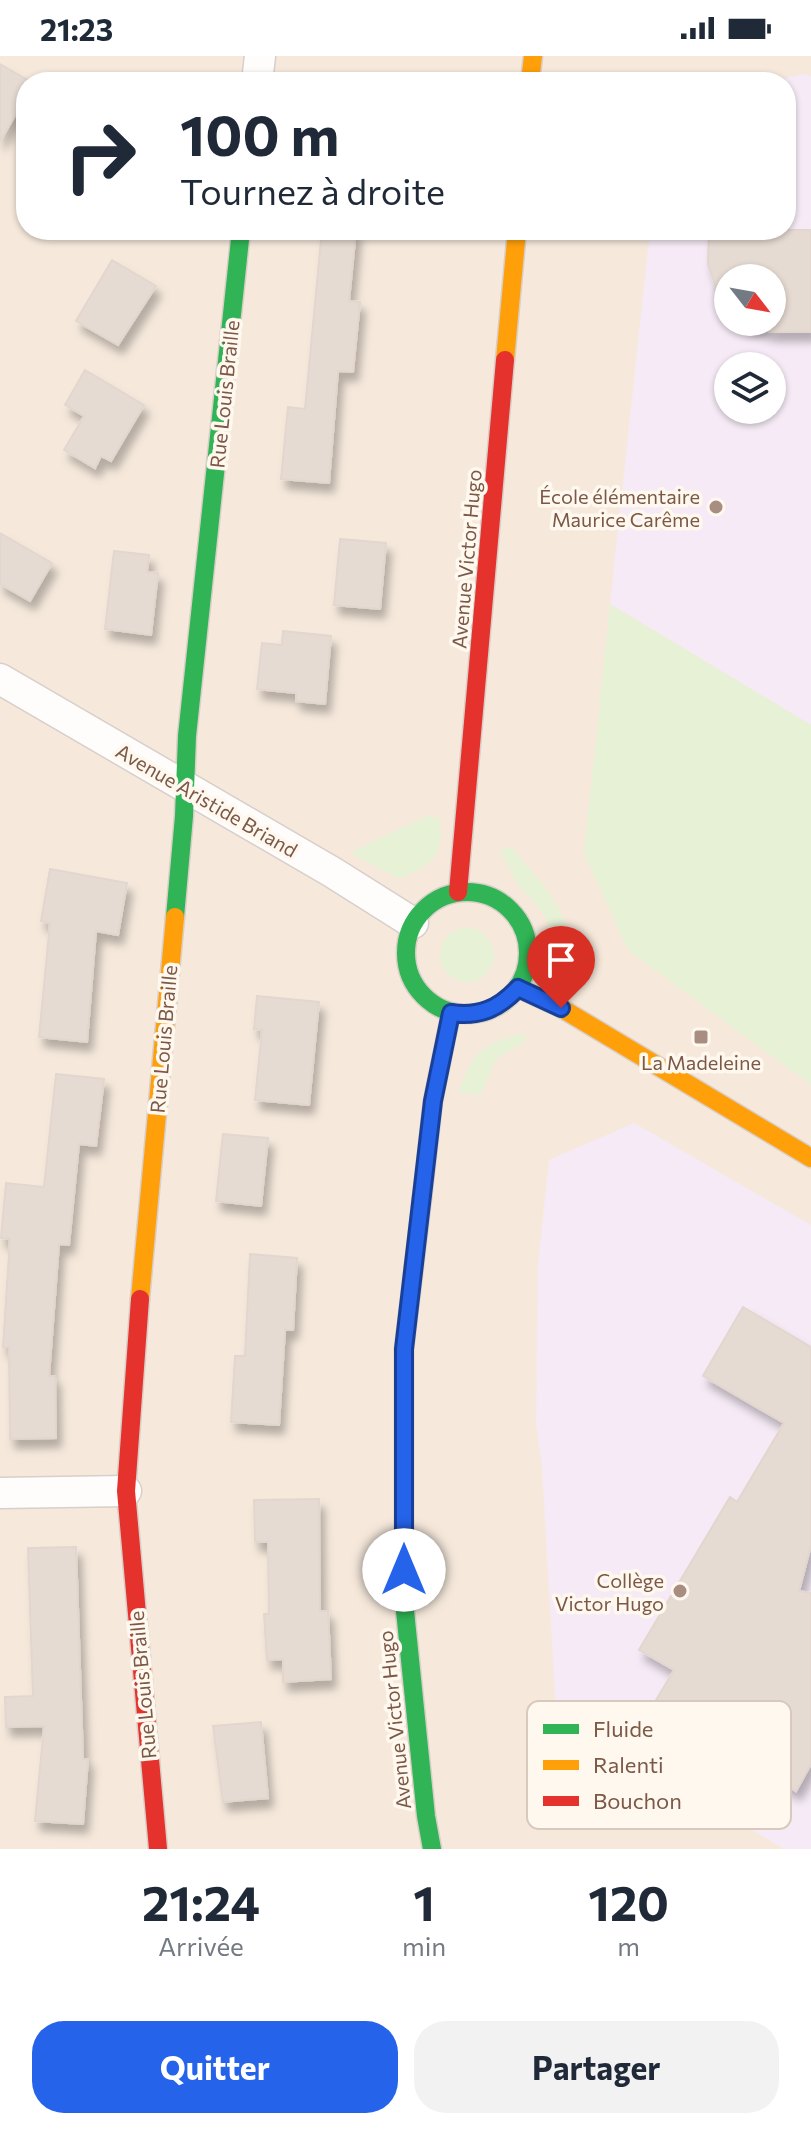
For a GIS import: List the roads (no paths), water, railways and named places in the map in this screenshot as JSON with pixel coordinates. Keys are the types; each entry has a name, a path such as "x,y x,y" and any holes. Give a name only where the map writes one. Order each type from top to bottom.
{"street":[{"name":"Rue Louis Braille","path":"158,1849 126,1491 143,1257 186,788 187,736 240,240"},
{"name":"Avenue Victor Hugo","path":"458,892 516,240"},
{"name":"Avenue Aristide Briand","path":"0,679 332,872 413,923"},
{"path":"458,892 478,892 498,899 513,912 524,929 528,949 526,969 518,988 495,1008 466,1015 434,1006 419,993 410,977 406,949 413,923 425,908 440,897 458,892"},
{"path":"518,988 561,1008 811,1158"},
{"name":"Avenue Victor Hugo","path":"432,1849 404,1601 404,1349 433,1101 451,1013"},
{"path":"0,1493 126,1491"}],"place":[{"name":"École élémentaire Maurice Carême","path":"716,507"},
{"name":"La Madeleine","path":"701,1037"},
{"name":"Collège Victor Hugo","path":"680,1591"}]}
